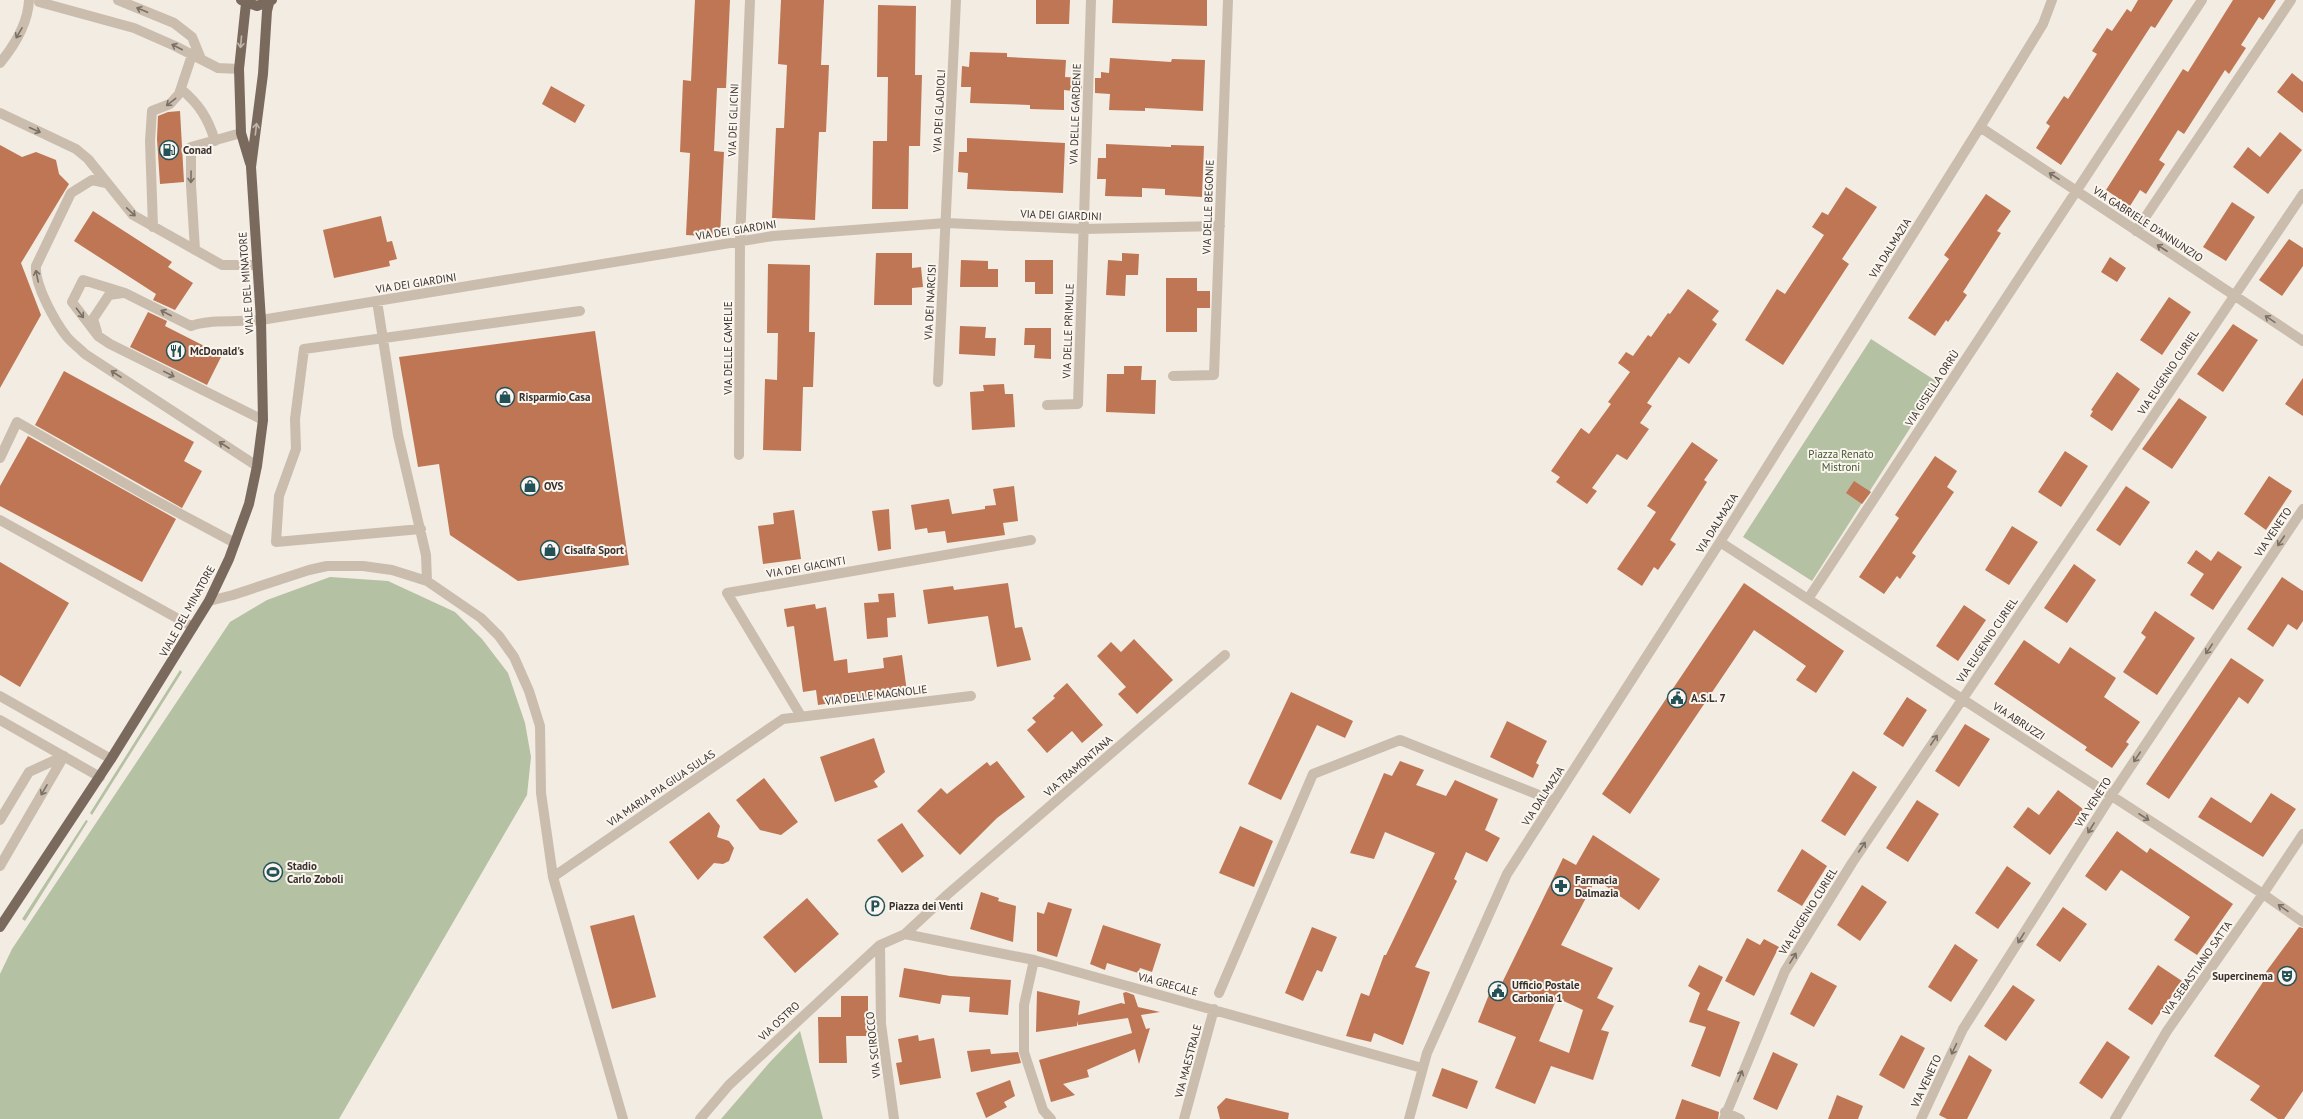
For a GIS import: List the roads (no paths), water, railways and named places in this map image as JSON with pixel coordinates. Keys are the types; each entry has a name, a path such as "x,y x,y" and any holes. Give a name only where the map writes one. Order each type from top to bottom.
{"main road":[{"path":"244,2 257,6 271,2"},
{"name":"VIALE DEL MINATORE","path":"244,2 239,69 240,133 251,167"},
{"name":"VIALE DEL MINATORE","path":"0,927 100,777 194,627 209,601 249,504 257,466 263,420 261,320 251,167 263,74 266,11 271,2"}],"street":[{"path":"0,63 22,28 28,10 29,0"},
{"path":"118,0 174,23 192,37 196,57 179,94 170,104 152,111 150,141 153,227"},
{"name":"VIA DEI GLICINI","path":"740,241 750,0"},
{"name":"VIA DEI GLADIOLI","path":"946,223 956,0"},
{"name":"VIA DELLE GARDENIE","path":"1084,229 1091,0"},
{"name":"VIA DELLE BEGONIE","path":"1173,376 1214,375 1228,0"},
{"name":"VIA DALMAZIA","path":"1409,1119 1422,1068 1507,874 1720,542 1980,127 2043,24 2052,0"},
{"name":"VIA GISELLA ORRÙ","path":"1808,599 2202,0"},
{"path":"2136,231 2290,0"},
{"path":"39,2 134,28 218,68 239,69"},
{"path":"181,89 203,110 209,122 215,141"},
{"path":"0,113 76,149 88,159 133,216 222,266 258,265"},
{"name":"VIA GABRIELE D'ANNUNZIO","path":"1980,127 2303,341"},
{"path":"195,250 191,185 191,147 240,133"},
{"path":"106,183 92,180 71,194 36,266 35,273 41,290 60,328 85,354 257,466"},
{"name":"VIA EUGENIO CURIEL","path":"1724,1116 1785,971 1852,863 2303,194"},
{"name":"VIA DEI GIARDINI","path":"98,336 72,302 83,280 125,293 191,326 201,322 235,323 261,320 773,236 946,223 1084,229 1220,226"},
{"name":"VIA DEI NARCISI","path":"938,382 946,223"},
{"name":"VIA DELLE PRIMULE","path":"1047,404 1078,404 1084,229"},
{"name":"VIA DELLE CAMELIE","path":"739,455 740,241"},
{"path":"125,293 109,295 99,308 94,319 98,336 110,344 263,420"},
{"path":"377,301 398,435 426,555 427,581"},
{"path":"421,529 276,542 279,496 296,449 295,419 304,348 580,311"},
{"path":"0,458 17,422 140,493 234,543"},
{"name":"VIA VENETO","path":"1922,1119 1963,1029 2112,796 2303,509"},
{"path":"0,520 194,627"},
{"name":"VIA DEI GIACINTI","path":"801,716 727,592 1031,540"},
{"name":"VIA ABRUZZI","path":"1720,542 2263,894 2303,922"},
{"path":"209,601 327,566 363,566 392,570 427,581 481,618 499,636 514,657 529,691 540,726 541,793 553,877 623,1119"},
{"name":"VIA TRAMONTANA","path":"905,934 948,894 1225,655"},
{"path":"0,696 111,759"},
{"name":"VIA DELLE MAGNOLIE","path":"783,719 971,696"},
{"name":"VIA MARIA PIA GIUA SULAS","path":"553,877 783,719"},
{"path":"0,720 100,777"},
{"path":"1219,993 1313,774 1400,740 1554,801"},
{"path":"0,820 29,772 64,756"},
{"path":"0,866 64,756"},
{"name":"VIA SEBASTIANO SATTA","path":"2115,1119 2167,1031 2303,834"},
{"path":"880,945 905,934"},
{"name":"VIA GRECALE","path":"905,934 1034,960 1422,1068"},
{"name":"VIA OSTRO","path":"700,1119 729,1085 880,945"},
{"name":"VIA SCIROCCO","path":"880,945 880,1024 894,1119"},
{"path":"1034,960 1024,1005 1024,1052 1043,1110 1051,1119"},
{"name":"VIA MAESTRALE","path":"1184,1119 1214,1009"},
{"path":"1724,1116 1740,1119"}],"place":[{"name":"Conad","path":"169,150"},
{"name":"McDonald's","path":"176,351"},
{"name":"Risparmio Casa","path":"505,397"},
{"name":"OVS","path":"530,486"},
{"name":"Cisalfa Sport","path":"550,550"},
{"name":"A.S.L. 7","path":"1677,698"},
{"name":"Stadio Carlo Zoboli","path":"273,872"},
{"name":"Farmacia Dalmazia","path":"1561,886"},
{"name":"Piazza dei Venti","path":"875,906"},
{"name":"Supercinema","path":"2287,976"},
{"name":"Ufficio Postale Carbonia 1","path":"1498,991"}],"park label":[{"name":"Piazza Renato Mistroni","path":"1841,460"}]}
